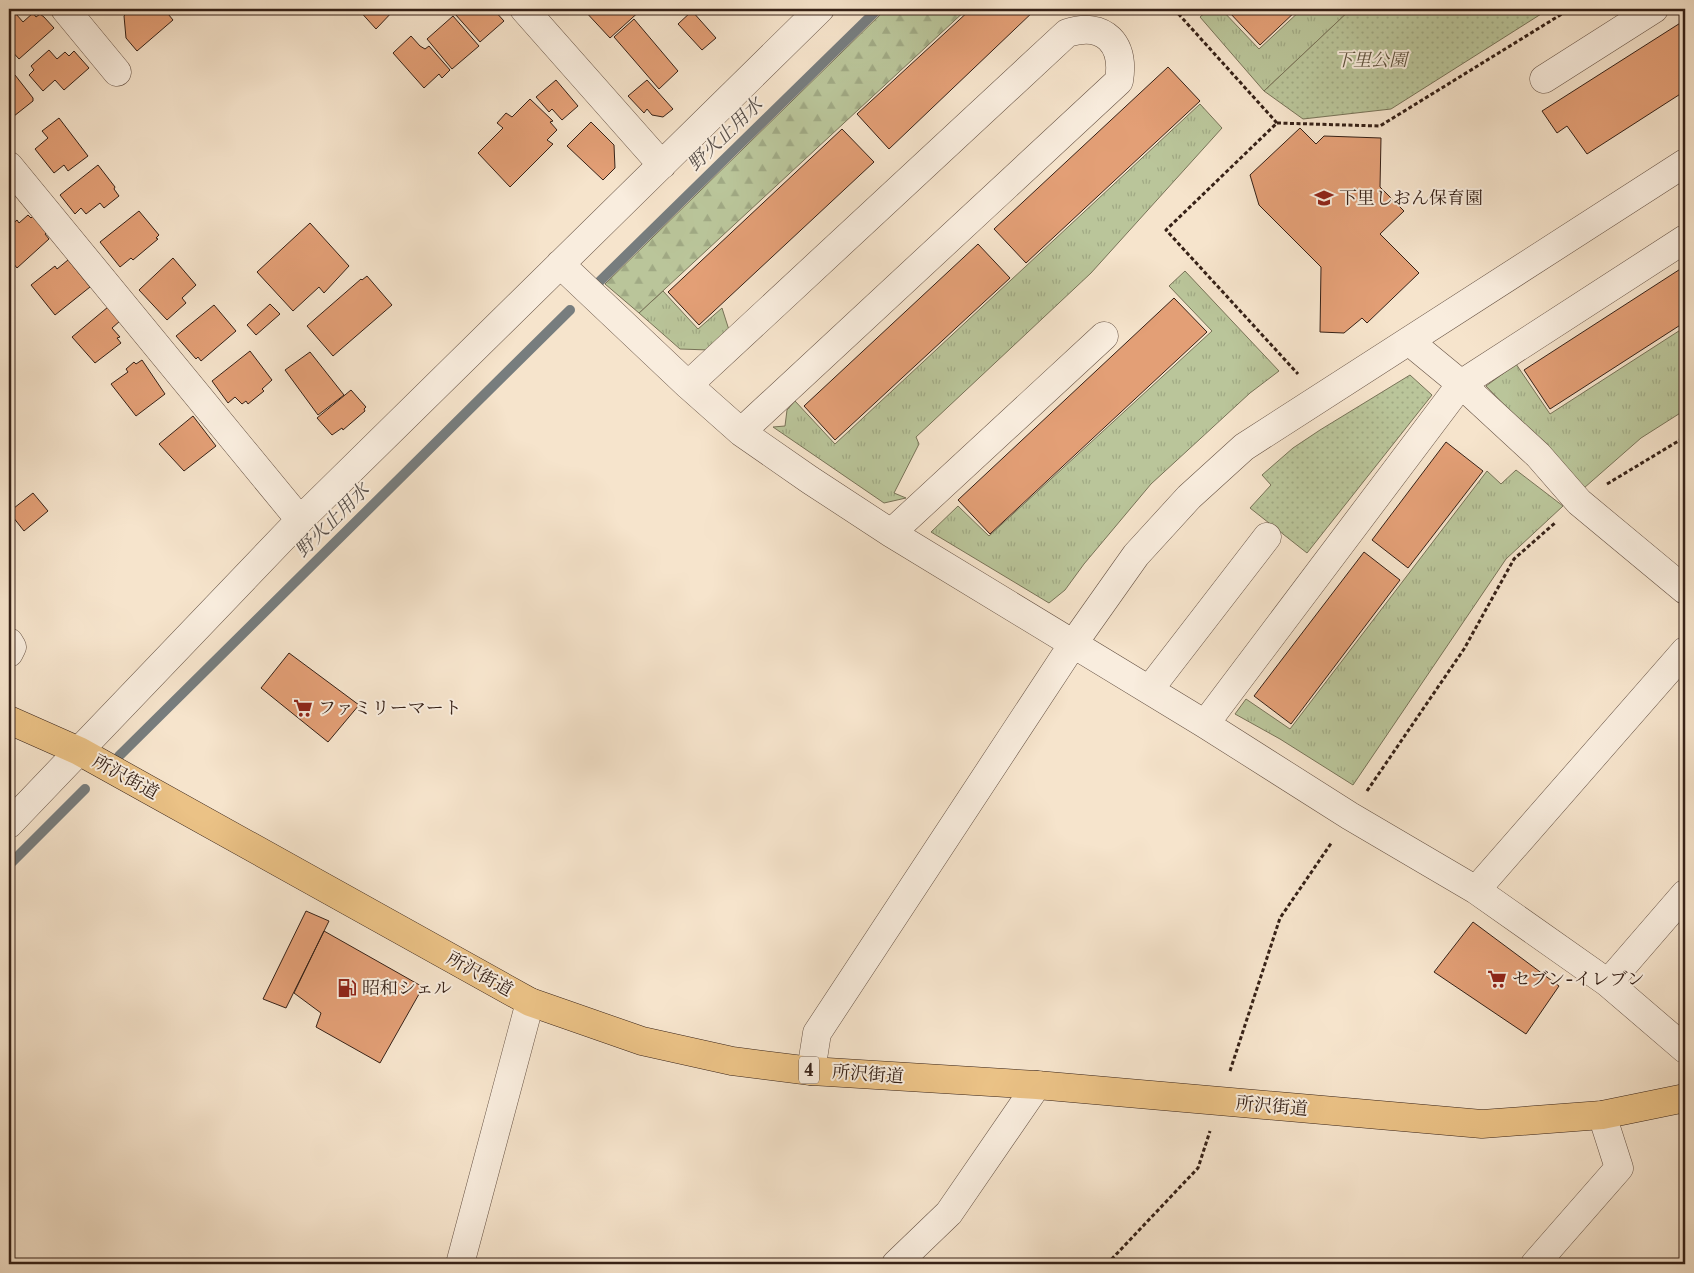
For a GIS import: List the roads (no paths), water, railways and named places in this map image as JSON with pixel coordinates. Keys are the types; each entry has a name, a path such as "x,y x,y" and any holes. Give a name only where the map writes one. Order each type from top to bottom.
{"main road":[{"name":"所沢街道","path":"9,720 79,751 530,1002 642,1041 732,1061 811,1070 1037,1085 1482,1124 1602,1115 1685,1098"}],"street":[{"path":"65,9 117,72"},
{"path":"524,9 662,165"},
{"path":"9,824 300,520 820,9"},
{"path":"1544,79 1654,9"},
{"path":"688,385 1066,33 1080,29 1096,30 1108,37 1118,50 1122,65 1119,81 741,432"},
{"path":"811,1070 817,1033 1073,644 1136,555 1189,497 1244,447 1319,397 1410,342 1685,163"},
{"path":"9,166 300,520"},
{"path":"1205,724 1461,384 1685,239"},
{"path":"560,264 688,385 741,432 891,533 1205,724 1350,816 1476,890 1608,983 1685,1050"},
{"path":"891,533 1104,336"},
{"path":"1410,342 1461,384 1538,455 1579,502 1685,590"},
{"path":"1149,690 1267,537"},
{"path":"9,642 12,647 9,653"},
{"path":"1476,890 1685,651"},
{"path":"1608,983 1685,894"},
{"path":"460,1264 530,1002"},
{"path":"896,1264 949,1213 1037,1085"},
{"path":"1535,1264 1619,1168 1602,1115"}],"waterway":[{"name":"野火止用水","path":"597,284 878,9"},
{"name":"野火止用水","path":"119,756 570,310"},
{"name":"野火止用水","path":"9,865 85,789"}],"place":[{"name":"下里しおん保育園","path":"1324,198"},
{"name":"ファミリーマート","path":"303,708"},
{"name":"セブン-イレブン","path":"1497,979"},
{"name":"昭和シェル","path":"347,988"}],"park label":[{"name":"下里公園","path":"1371,60"}]}
